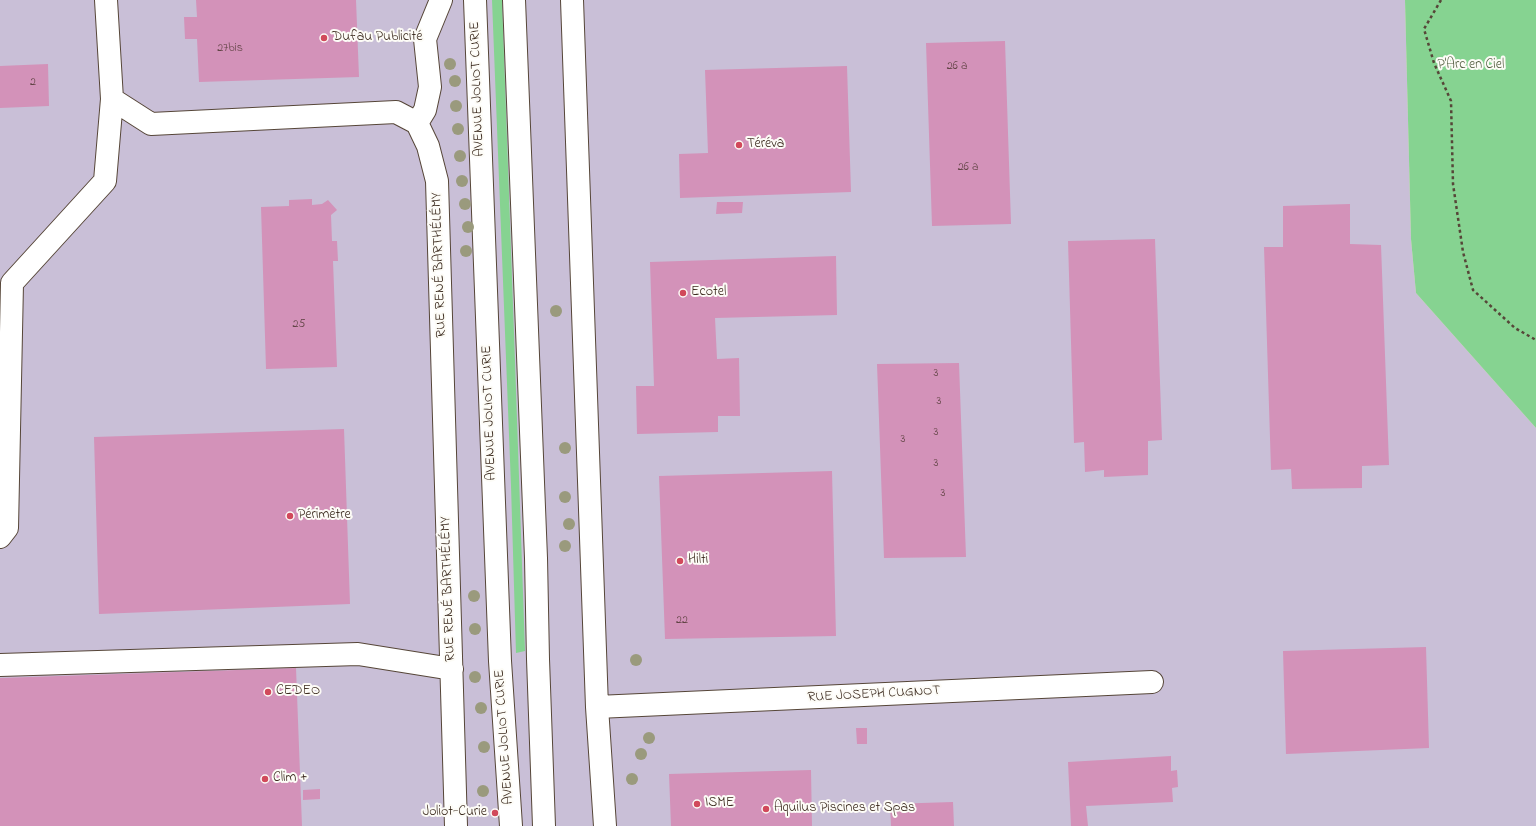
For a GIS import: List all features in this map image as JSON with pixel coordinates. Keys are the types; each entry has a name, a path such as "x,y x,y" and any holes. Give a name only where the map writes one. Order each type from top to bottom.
{"main road":[{"path":"0,537 7,528 12,283 105,181 112,99 106,0"},
{"path":"112,99 151,124 396,112 417,123 425,110 430,87 425,39 441,0"},
{"name":"AVENUE JOLIOT CURIE","path":"475,0 500,661 511,826"},
{"path":"514,0 536,558 544,826"},
{"path":"572,0 597,707 605,826"},
{"name":"RUE RENÉ BARTHÉLÉMY","path":"417,123 428,146 437,181 456,826"},
{"path":"0,665 358,654 452,669"},
{"name":"RUE JOSEPH CUGNOT","path":"597,707 1152,682"}],"path":[{"path":"1441,0 1424,29 1434,63 1451,101 1453,184 1465,260 1474,290 1515,328 1536,340"}],"shaded area":[{"path":"0,0 1405,0 1411,239 1416,293 1536,428 1536,826 0,826"}],"green space":[{"path":"492,0 502,0 525,651 516,653 511,486"},
{"name":"P'Arc en Ciel","path":"1405,0 1536,0 1536,428 1416,293 1411,239"}],"building":[{"path":"196,0 356,0 359,77 199,82 197,39 185,39 184,17 197,17"},
{"path":"1005,41 1011,224 932,226 926,43"},
{"path":"48,64 49,106 0,108 0,66"},
{"path":"847,66 851,192 680,198 679,154 708,153 705,70"},
{"path":"312,199 312,205 322,204 328,200 337,210 331,215 332,241 337,241 338,261 333,261 337,367 266,369 261,207 289,206 289,200"},
{"path":"717,202 743,202 742,213 716,214"},
{"path":"1350,204 1350,244 1381,245 1389,465 1362,466 1362,488 1292,489 1291,469 1271,470 1264,247 1283,247 1283,206"},
{"path":"1155,239 1162,440 1148,441 1148,475 1104,477 1104,470 1085,472 1084,442 1074,443 1068,241"},
{"path":"836,256 837,315 715,318 717,359 739,358 740,416 718,416 718,432 637,434 636,386 654,386 650,262"},
{"path":"959,363 966,557 884,558 877,364"},
{"path":"344,429 350,604 99,614 94,437"},
{"path":"832,471 836,636 665,639 659,476"},
{"path":"1426,647 1429,748 1286,754 1283,651"},
{"path":"296,668 302,826 0,826 0,678"},
{"path":"856,728 867,728 867,744 857,744"},
{"path":"1171,756 1171,771 1177,770 1178,787 1172,788 1173,802 1086,806 1088,826 1071,826 1068,762"},
{"path":"811,770 812,826 671,826 669,774"},
{"path":"320,789 320,799 303,800 303,790"},
{"path":"953,802 954,826 891,826 890,804"}],"place":[{"name":"Dufau Publicité","path":"324,38"},
{"name":"Téréva","path":"739,145"},
{"name":"Ecotel","path":"683,293"},
{"name":"Périmètre","path":"290,516"},
{"name":"Hilti","path":"680,561"},
{"name":"CEDEO","path":"268,692"},
{"name":"Clim +","path":"265,779"},
{"name":"ISME","path":"697,804"},
{"name":"Aquilus Piscines et Spas","path":"766,809"},
{"name":"Joliot-Curie","path":"495,813"}]}
